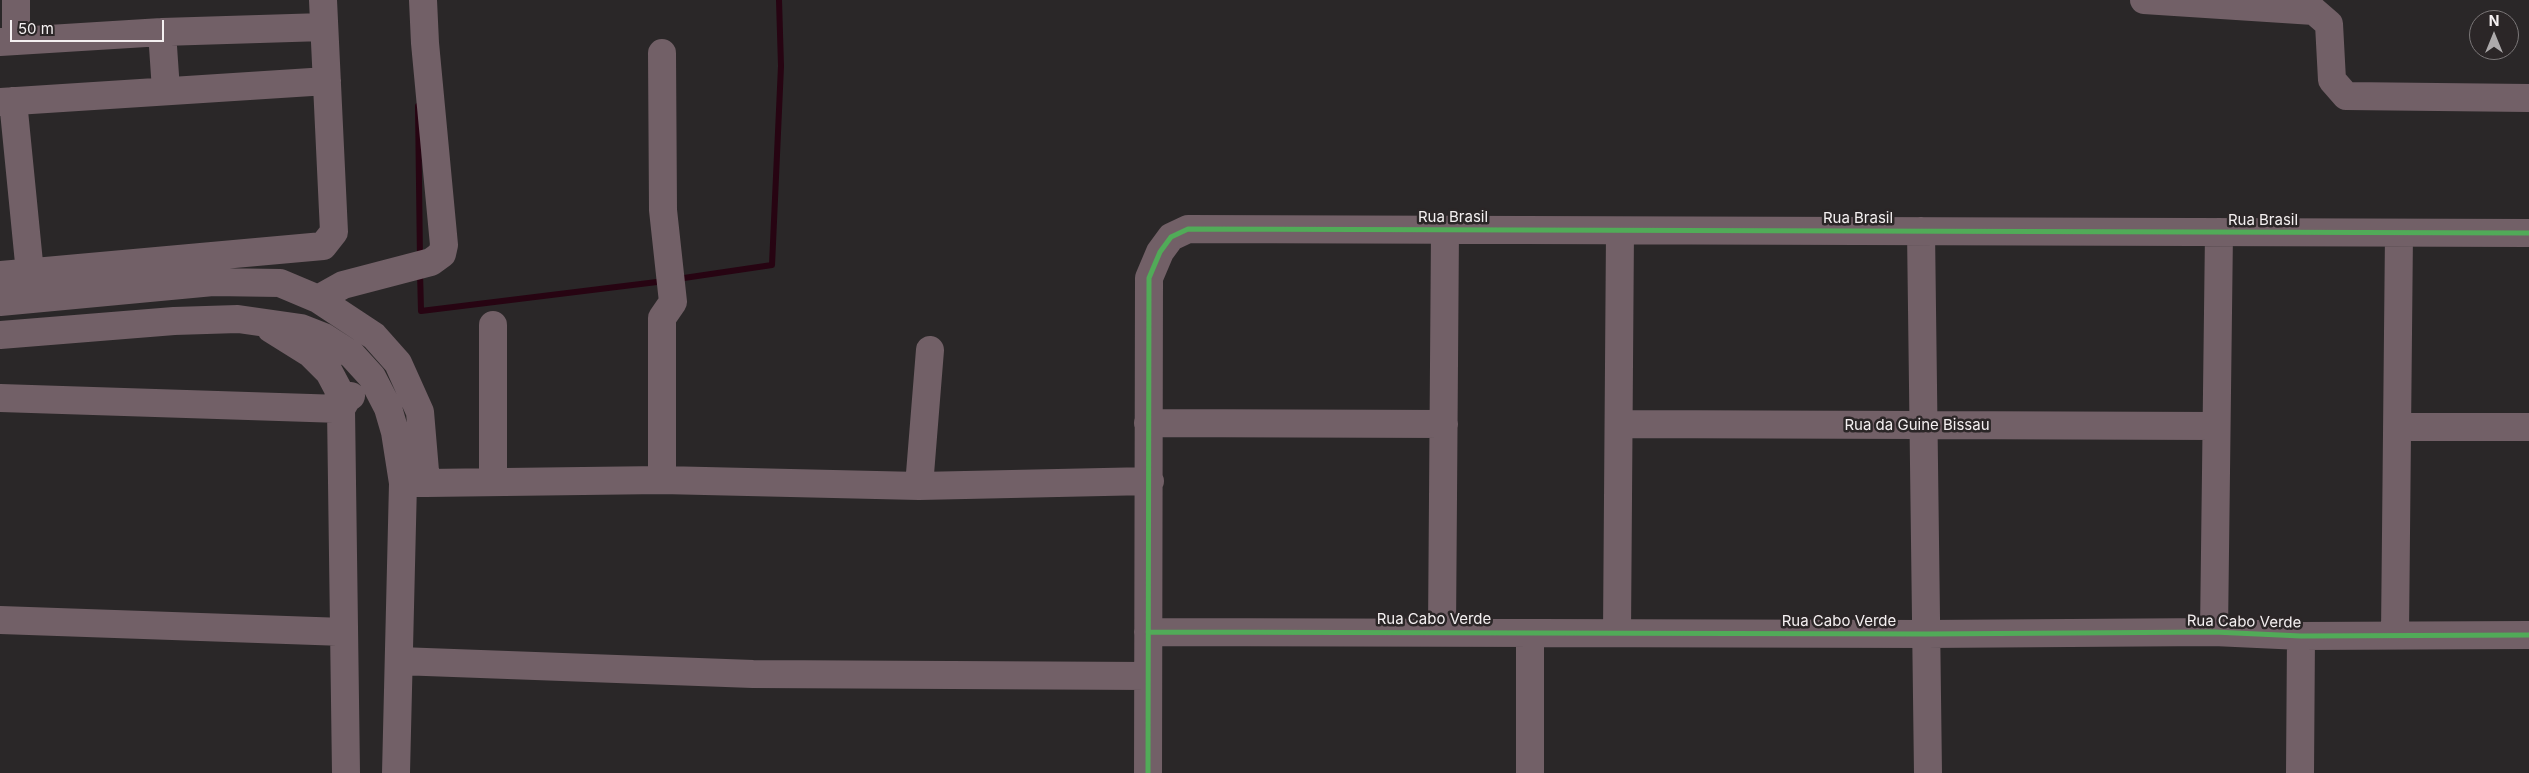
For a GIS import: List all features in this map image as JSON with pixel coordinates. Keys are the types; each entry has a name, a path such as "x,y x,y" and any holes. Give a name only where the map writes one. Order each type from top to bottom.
{"street":[{"path":"16,0 8,41 162,32 324,28"},
{"path":"0,274 323,246 334,232 323,0"},
{"path":"318,300 344,286 431,262 442,254 444,245 425,43 423,0"},
{"path":"2144,0 2314,11 2329,24 2332,80 2346,96 2529,98"},
{"path":"162,32 166,90"},
{"path":"662,53 664,210 672,296 662,318 662,480"},
{"path":"30,272 7,101 327,81"},
{"name":"Rua Brasil","path":"1148,423 1149,278 1160,252 1170,237 1188,229 2529,233"},
{"path":"1442,631 1445,230"},
{"path":"1617,633 1620,230"},
{"path":"1921,231 1928,773"},
{"path":"2214,632 2218,232"},
{"path":"2395,634 2399,233"},
{"path":"0,302 213,282 280,283 318,300 374,336 398,363 420,412 400,661 396,773"},
{"path":"0,335 217,319 301,328 324,337 352,355 372,377 388,408 414,483"},
{"path":"259,322 310,354 329,372 338,389 341,409 346,773"},
{"path":"493,325 493,481"},
{"path":"919,486 930,350"},
{"path":"341,409 348,397 361,392 377,395 388,408"},
{"path":"0,398 341,409"},
{"path":"1148,773 1150,481 1148,423 1444,424"},
{"name":"Rua da Guine Bissau","path":"1619,424 2216,426"},
{"path":"2397,427 2529,427"},
{"path":"414,483 662,480 919,486 1150,481"},
{"path":"0,620 344,632"},
{"name":"Rua Cabo Verde","path":"1148,632 1442,631 1926,634 2214,632 2301,636 2395,634 2529,635"},
{"path":"1530,633 1530,773"},
{"path":"2300,773 2301,636"},
{"path":"400,661 753,674 1148,676"}],"waterway":[{"path":"677,279 772,265 781,66 779,0"},
{"path":"418,106 420,259"},
{"path":"420,271 421,311 665,281"}],"cycle path":[{"path":"1148,773 1149,278 1160,252 1171,237 1188,229 2529,233"},
{"path":"1148,632 1926,634 2214,632 2301,636 2529,635"}]}
